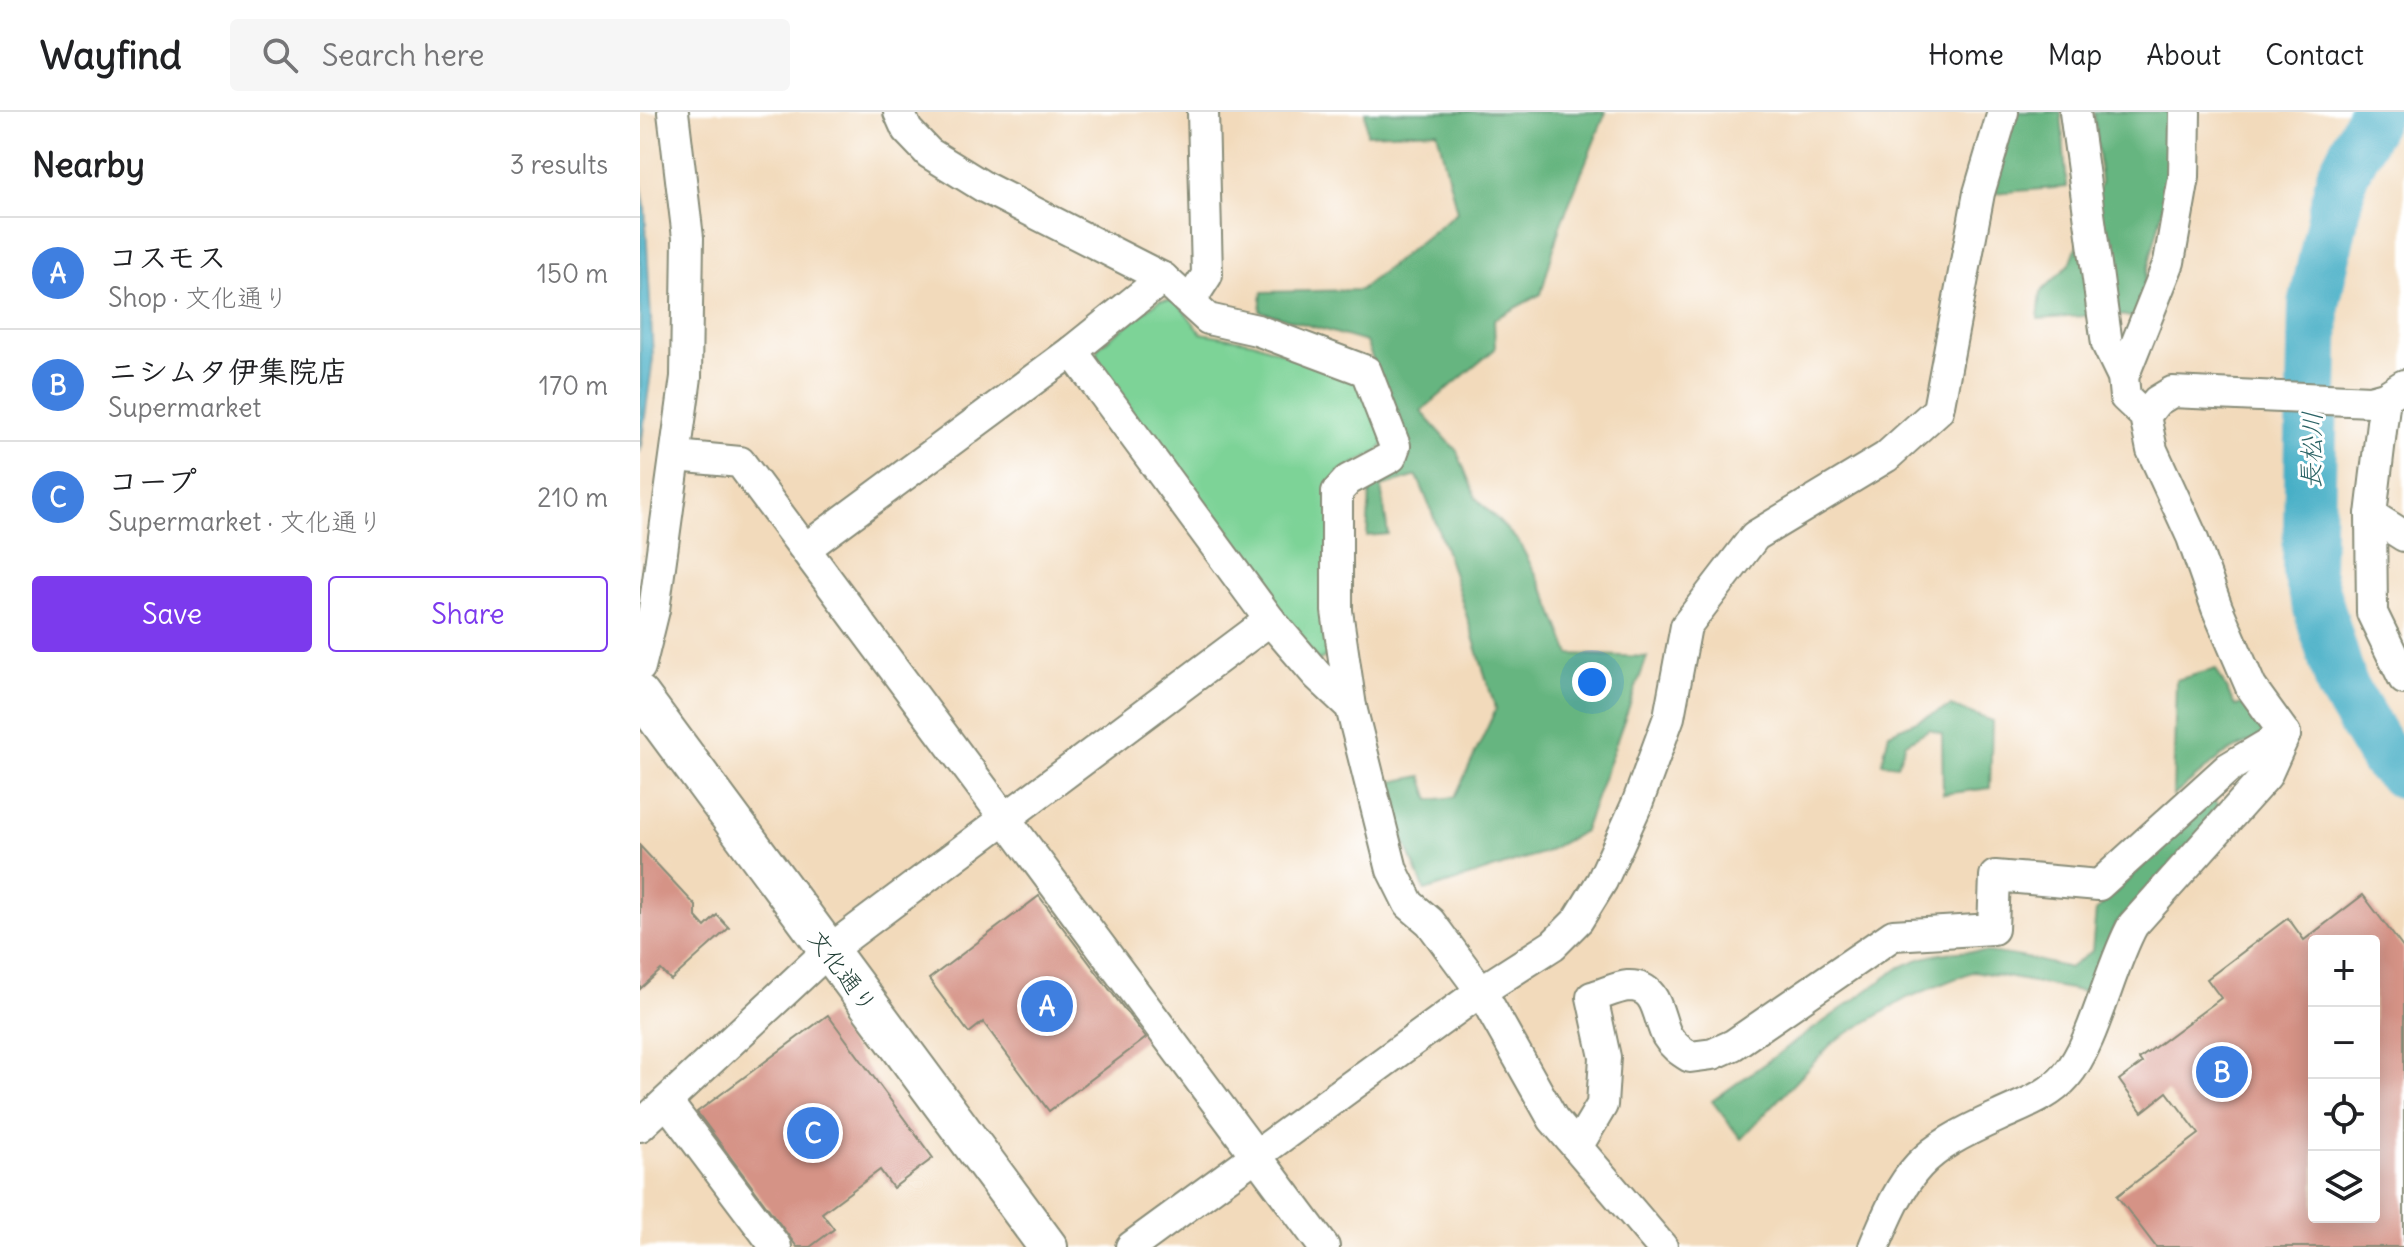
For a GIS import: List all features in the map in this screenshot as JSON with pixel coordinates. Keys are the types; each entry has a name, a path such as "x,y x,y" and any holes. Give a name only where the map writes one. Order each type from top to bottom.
{"street":[{"path":"640,667 654,610 686,377 688,238 673,112"},
{"path":"899,112 907,130 929,153 984,187 1163,278 1191,300 1208,319 1257,330 1366,371 1395,446 1391,457 1348,480 1337,492 1337,611 1351,707 1392,870 1409,904 1430,922 1481,991 1553,1119 1662,1247"},
{"path":"1191,300 1207,275 1203,112"},
{"path":"1131,1247 1481,991 1553,945 1578,920 1602,881 1637,804 1669,717 1686,626 1755,536 1886,457 1938,410 1979,193 2003,112"},
{"path":"2075,112 2107,344 2123,377 2125,397 2145,416 2152,450 2192,537 2217,608 2251,687 2285,734"},
{"path":"2123,377 2169,262 2184,177 2185,112"},
{"path":"806,548 1072,351 1163,278"},
{"path":"1072,351 1270,620 1317,675 1351,707"},
{"path":"2145,416 2172,392 2267,398 2386,395 2371,515 2372,613 2404,679"},
{"path":"676,456 740,462 1324,1247"},
{"path":"2371,515 2404,536"},
{"path":"640,1126 828,951 1270,620"},
{"name":"文化通り","path":"640,695 1048,1247"},
{"path":"1577,1147 1602,1105 1605,1057 1592,997 1629,986 1645,990 1657,1001 1666,1033 1675,1047 1690,1057 1713,1054 1733,1045 1893,935 1993,929 1995,876 2099,885 2228,768 2285,734"},
{"path":"1874,1247 1898,1190 1926,1155 1974,1127 2041,1097 2067,1075 2084,1043 2118,952 2133,925 2266,776 2285,734"},
{"path":"667,1102 776,1247"}],"green space":[{"path":"1365,112 1606,112 1560,226 1541,294 1494,319 1495,349 1421,411 1457,451 1476,498 1519,542 1547,596 1570,654 1647,657 1584,831 1545,852 1425,891 1381,784 1422,776 1430,800 1455,797 1496,709 1450,562 1417,476 1381,487 1388,534 1367,536 1371,480 1405,442 1366,342 1260,311 1262,292 1360,290 1457,212 1437,131 1367,134"},
{"path":"2015,112 2061,112 2067,187 1993,193"},
{"path":"2094,112 2169,112 2172,173 2135,318 2116,314 2038,319 2041,292 2070,264 2101,182"},
{"path":"1160,300 1176,300 1201,333 1253,342 1364,383 1385,443 1377,452 1338,472 1333,653 1318,661 1096,364 1098,347"},
{"path":"2216,669 2235,706 2249,703 2271,731 2223,755 2173,796 2176,680"},
{"path":"1951,706 1992,721 1990,788 1943,794 1942,734 1930,729 1906,743 1897,765 1882,763 1889,733"},
{"path":"2212,799 2222,809 2115,925 2086,992 1974,971 1907,998 1833,1042 1741,1139 1712,1101 1899,968 1920,959 1940,954 1983,952 2069,968 2092,951 2096,911"}],"water":[{"path":"640,179 645,207 653,358 640,453"}],"building":[{"path":"640,846 696,906 696,917 705,927 717,915 729,928 671,980 661,970 640,989"},
{"path":"2363,895 2404,949 2404,1247 2156,1247 2117,1196 2199,1134 2167,1092 2142,1112 2119,1080 2142,1063 2139,1059 2221,998 2207,979 2288,918 2304,940 2308,937 2308,1223 2380,1223 2380,935 2311,935"},
{"path":"1039,896 1146,1038 1049,1111 983,1022 969,1033 929,979"},
{"path":"828,1015 933,1158 893,1188 880,1170 822,1213 834,1229 810,1247 797,1247 697,1112"}],"waterway":[{"name":"長松川","path":"2375,112 2342,176 2314,305 2308,571 2342,686 2385,758 2404,774"}],"place":[{"name":"コスモス","path":"1047,1006"},
{"name":"ニシムタ伊集院店","path":"2222,1072"},
{"name":"コープ","path":"813,1133"}]}
